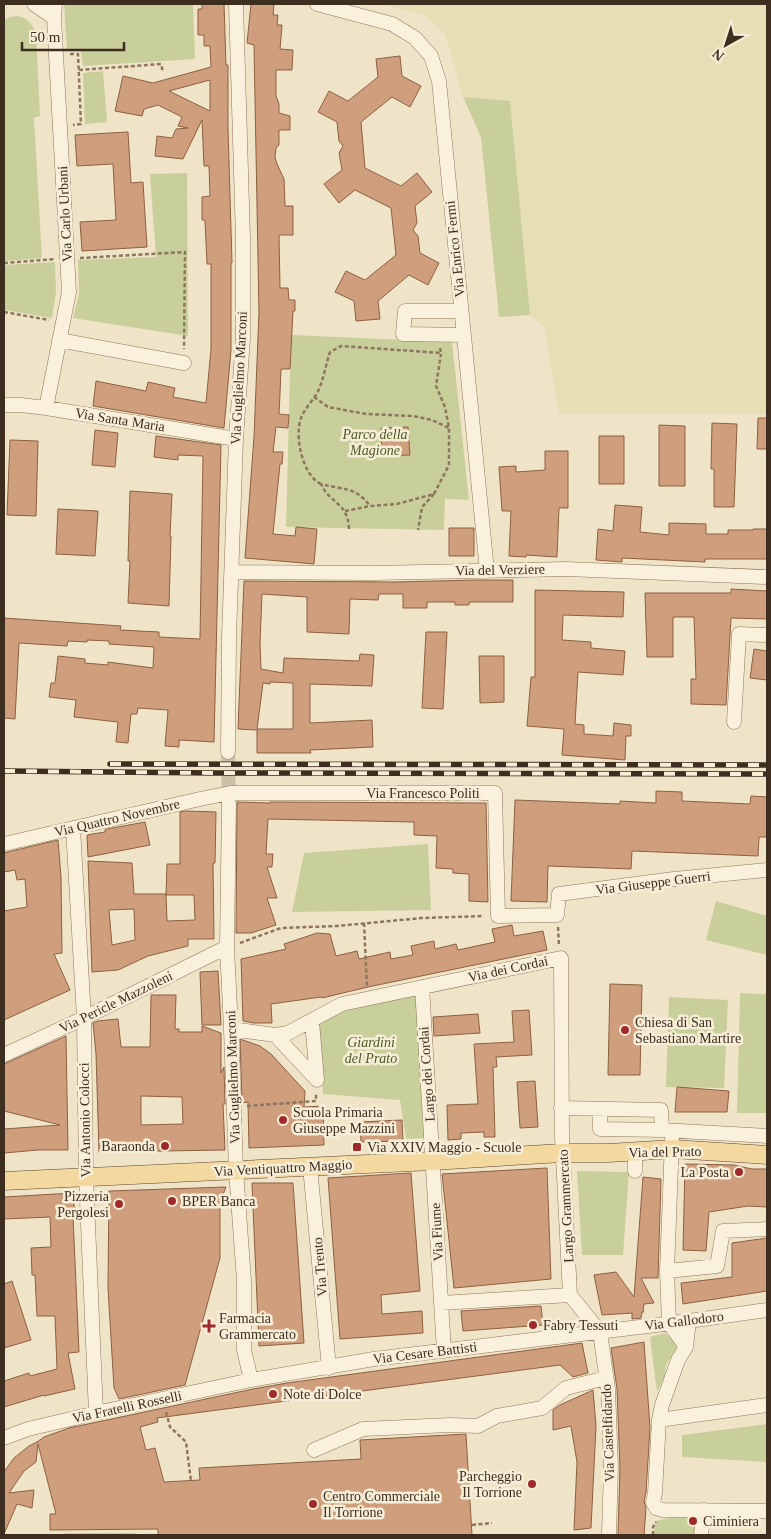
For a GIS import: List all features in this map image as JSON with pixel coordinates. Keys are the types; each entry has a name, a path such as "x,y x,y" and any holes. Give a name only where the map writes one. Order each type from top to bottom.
{"main road":[{"name":"Via del Prato","path":"562,1153 635,1152 673,1149 767,1155"},
{"name":"Via Ventiquattro Maggio","path":"4,1181 433,1161 562,1153"}],"street":[{"name":"Via Carlo Urbani","path":"34,4 54,11 69,292 46,408"},
{"name":"Via Guglielmo Marconi","path":"228,752 229,637 236,439 243,338 243,239 236,4"},
{"name":"Via Enrico Fermi","path":"317,4 392,24 415,38 431,56 439,81 486,571"},
{"path":"462,311 405,311 403,334 464,335"},
{"path":"59,340 184,363"},
{"name":"Via Santa Maria","path":"4,405 46,408 236,439"},
{"name":"Via del Verziere","path":"232,572 372,573 566,569 767,577"},
{"path":"734,722 739,634 767,635"},
{"name":"Via Francesco Politi","path":"230,798 495,793 498,916"},
{"name":"Via Guglielmo Marconi","path":"230,798 227,947 236,1170 244,1282 244,1350 251,1380"},
{"name":"Via Quattro Novembre","path":"4,844 73,828 230,798"},
{"name":"Via Antonio Colocci","path":"73,828 84,1018 86,1177 96,1413"},
{"name":"Via Giuseppe Guerri","path":"556,915 560,894 674,879 767,870"},
{"path":"498,916 556,915"},
{"name":"Via Pericle Mazzoleni","path":"4,1055 84,1018 227,947"},
{"name":"Via dei Cordai","path":"231,1029 275,1035 288,1033 342,1004 560,958 561,1108"},
{"name":"Largo dei Cordai","path":"422,987 433,1161"},
{"path":"312,1020 317,1080"},
{"path":"275,1035 317,1080"},
{"path":"561,1108 661,1110 673,1149 667,1272 669,1323 686,1347"},
{"name":"Largo Grammercato","path":"561,1108 570,1295"},
{"path":"600,1109 600,1129 767,1136"},
{"path":"635,1152 635,1171"},
{"name":"Via Fiume","path":"433,1161 444,1350"},
{"name":"Via Trento","path":"310,1166 329,1368"},
{"path":"667,1272 717,1266 723,1231 767,1229"},
{"path":"441,1303 570,1295 600,1332"},
{"name":"Via Gallodoro","path":"600,1332 767,1310"},
{"path":"689,1321 686,1347 678,1360 664,1398 659,1420 653,1502 656,1508 663,1510 767,1511"},
{"name":"Via Cesare Battisti","path":"251,1380 374,1359 600,1332"},
{"name":"Via Castelfidardo","path":"600,1332 606,1378 611,1468 609,1535"},
{"path":"314,1450 363,1429 450,1425 478,1426 497,1416 542,1408 566,1388 606,1378"},
{"name":"Via Fratelli Rosselli","path":"4,1438 28,1429 96,1413 251,1380"},
{"path":"659,1420 767,1405"},
{"path":"701,1535 704,1510"}],"path":[{"path":"56,55 78,54 79,70 81,124 60,125"},
{"path":"79,70 161,64 163,72"},
{"path":"4,263 185,252 184,363"},
{"path":"4,312 63,322"},
{"path":"418,530 422,507 434,494 449,465 449,428 445,408 436,386 441,353 438,334"},
{"path":"370,506 363,496 352,490 316,482 305,465 299,446 300,420 308,405 319,391 330,352 341,346 441,353"},
{"path":"314,397 328,407 366,414 413,416 432,420 449,428"},
{"path":"321,484 328,494 342,506 349,519 349,529"},
{"path":"345,511 370,506 397,504 434,494"},
{"path":"556,915 560,958"},
{"path":"227,947 281,928 422,918 498,916"},
{"path":"364,923 368,999"},
{"path":"233,1107 316,1101 317,1080"},
{"path":"163,1399 170,1427 186,1442 191,1481"},
{"path":"472,1525 492,1523"}],"shaded area":[{"path":"384,4 767,4 767,414 559,414 544,327 530,315 510,101 463,97 445,34 426,16"}],"green space":[{"path":"64,4 193,4 195,59 83,66 81,51 67,51"},
{"path":"18,16 29,22 36,33 40,116 34,118 42,258 4,261 4,20"},
{"path":"103,71 107,122 85,124 83,73"},
{"path":"463,97 510,101 530,315 499,317 481,137"},
{"path":"187,173 188,336 73,318 79,294 78,260 156,257 150,174"},
{"path":"55,262 56,292 52,318 4,310 4,265"},
{"name":"Parco della Magione","path":"291,335 452,342 469,500 445,499 444,530 286,527"},
{"path":"428,844 431,910 292,912 304,853"},
{"path":"716,901 767,916 767,955 706,940"},
{"name":"Giardini del Prato","path":"417,993 427,1138 406,1139 400,1100 323,1094 319,1020 343,1007"},
{"path":"740,993 767,994 767,1113 737,1113"},
{"path":"669,997 728,1000 724,1088 666,1087"},
{"path":"577,1171 629,1172 623,1255 582,1255"},
{"path":"665,1333 678,1345 666,1365 665,1375 657,1392 650,1337"},
{"path":"767,1424 767,1462 682,1457 682,1435"},
{"path":"670,1518 693,1518 699,1520 699,1535 654,1535 655,1521"},
{"path":"64,1533 135,1533 136,1535 65,1535"}],"building":[{"path":"202,4 224,4 226,65 228,65 232,263 231,350 224,428 93,406 96,381 146,391 148,382 175,388 173,397 206,403 211,349 211,264 207,264 205,220 202,220 202,197 210,196 209,166 204,166 202,120 183,159 155,156 157,136 172,138 176,129 188,128 178,126 182,117 158,105 144,109 142,116 115,111 123,76 153,83 211,67 210,46 204,46 204,35 198,35 198,9 202,9","holes":["210,80 210,111 169,91"]},
{"path":"251,4 274,4 273,15 278,15 277,25 282,25 280,49 293,50 292,70 276,70 276,96 279,104 279,113 290,116 290,130 279,130 279,145 276,148 275,157 284,179 285,206 293,206 293,235 279,235 280,288 288,288 289,300 295,300 295,311 293,311 290,369 281,369 279,414 289,415 288,428 276,427 273,452 283,452 282,464 280,464 273,534 295,536 296,527 317,529 314,564 245,558 254,437 259,312 254,45 247,43"},
{"path":"400,56 402,76 421,86 410,107 392,97 361,122 365,168 401,186 417,173 432,192 415,206 417,223 413,230 418,236 420,253 439,263 428,285 409,275 378,301 380,319 356,321 354,301 335,292 346,271 365,280 396,255 391,208 355,190 339,203 324,184 342,170 339,153 343,146 339,141 337,122 318,112 329,91 348,101 378,77 376,59"},
{"path":"128,132 131,183 143,182 147,247 82,251 80,222 116,220 113,164 77,166 75,135"},
{"path":"758,418 767,418 767,449 757,449"},
{"path":"712,423 737,424 734,507 714,507 714,469 711,469"},
{"path":"659,425 685,426 685,486 659,486"},
{"path":"408,427 410,455 382,456 381,428"},
{"path":"95,430 118,433 115,467 92,465"},
{"path":"156,436 221,445 214,742 179,740 179,747 165,746 168,710 138,708 137,714 131,714 128,743 116,742 118,722 74,717 76,700 49,697 51,683 55,683 58,656 85,659 85,663 108,665 108,662 153,668 154,647 109,644 109,641 68,641 67,646 19,643 15,719 4,718 4,618 121,626 120,630 159,632 159,637 200,639 203,456 178,455 178,460 154,457"},
{"path":"599,436 624,436 624,484 599,484"},
{"path":"10,440 38,441 36,516 7,515"},
{"path":"545,451 568,451 568,508 559,508 557,557 509,556 511,511 502,511 499,467 516,466 516,472 545,470"},
{"path":"130,491 172,494 169,606 128,603"},
{"path":"615,505 642,507 640,532 669,535 669,523 706,524 706,534 728,534 728,530 767,529 767,559 705,559 705,562 622,558 622,562 596,560 598,529 613,531"},
{"path":"58,509 98,511 95,556 56,554"},
{"path":"449,528 474,528 474,556 449,556"},
{"path":"513,580 513,602 469,602 469,605 455,605 455,602 427,602 427,608 403,608 403,594 379,594 378,600 350,599 349,634 307,632 307,597 262,594 261,669 283,673 284,658 359,661 360,654 374,655 372,686 310,684 310,723 372,720 373,747 310,750 311,753 257,753 257,730 238,729 244,581 394,582","holes":["263,683 293,683 293,729 257,729"]},
{"path":"731,589 767,591 767,619 731,618 726,705 691,704 691,679 696,679 694,617 673,617 673,657 647,657 645,593 731,593"},
{"path":"535,590 624,592 623,617 563,615 562,640 591,642 591,648 625,651 623,675 578,672 575,724 584,725 584,734 613,736 614,723 631,725 631,736 626,736 625,760 562,755 564,729 527,726 531,677 535,677"},
{"path":"426,632 447,632 443,709 422,708"},
{"path":"754,649 767,651 767,680 750,678"},
{"path":"479,656 504,656 504,702 480,703"},
{"path":"656,791 682,792 682,801 750,804 751,796 767,797 767,837 759,837 758,856 632,851 631,869 548,866 547,902 511,901 515,800 620,804 620,801 656,803"},
{"path":"237,802 486,803 488,902 469,901 469,874 453,873 453,869 436,868 437,836 414,835 414,822 268,819 266,854 273,854 272,867 267,867 277,898 267,898 276,925 251,933 236,933"},
{"path":"180,812 216,812 215,863 213,863 214,939 188,939 188,946 148,956 118,970 92,972 88,861 132,863 134,894 166,894 167,864 180,864","holes":["166,895 194,895 195,920 167,921","134,909 135,940 112,945 109,910"]},
{"path":"145,822 150,845 88,857 87,835"},
{"path":"58,840 61,877 62,953 54,954 70,990 4,1020 4,911 27,907 25,879 17,880 15,870 4,872 4,853"},
{"path":"512,925 514,936 543,931 547,950 322,998 271,1004 272,1023 243,1021 241,959 286,949 284,944 317,933 330,934 336,956 357,951 359,959 390,952 391,959 413,955 411,946 434,941 435,949 456,944 458,950 495,942 492,929"},
{"path":"218,971 221,1025 202,1025 200,972"},
{"name":"Chiesa di San Sebastiano Martire","path":"610,984 642,985 640,1075 608,1075"},
{"path":"151,995 176,995 175,1029 179,1029 179,1032 202,1032 202,1026 221,1033 221,1073 224,1067 225,1150 99,1152 96,1054 93,1023 118,1019 121,1047 150,1047","holes":["141,1096 182,1097 183,1124 141,1125"]},
{"path":"529,1010 532,1055 496,1057 497,1067 493,1067 495,1137 484,1137 484,1132 461,1133 461,1139 448,1140 447,1105 478,1104 474,1044 514,1042 512,1011"},
{"path":"478,1014 480,1033 434,1036 433,1017"},
{"path":"66,1036 68,1150 4,1153 4,1129 60,1125 4,1111 4,1064"},
{"path":"240,1039 260,1046 271,1054 305,1091 304,1107 323,1106 324,1145 249,1148 248,1102 242,1103"},
{"path":"535,1081 538,1127 520,1128 517,1082"},
{"path":"677,1087 729,1091 727,1112 675,1112"},
{"path":"402,1120 403,1141 361,1142 360,1122"},
{"path":"685,1164 734,1165 752,1169 767,1169 767,1207 748,1206 709,1212 706,1251 683,1250"},
{"path":"547,1168 551,1279 454,1288 442,1174"},
{"path":"411,1173 420,1291 381,1295 382,1314 422,1311 423,1333 340,1339 328,1178"},
{"path":"643,1177 661,1179 658,1278 641,1278 654,1303 644,1304 644,1312 642,1312 641,1318 632,1319 632,1313 602,1315 594,1275 616,1272 634,1297"},
{"path":"252,1183 293,1183 304,1343 259,1346"},
{"path":"226,1187 220,1202 220,1258 185,1385 119,1399 114,1388 108,1288 109,1191"},
{"path":"73,1193 79,1352 68,1353 75,1389 44,1395 4,1407 4,1381 29,1373 30,1376 57,1369 55,1316 37,1316 35,1275 32,1275 31,1248 51,1247 50,1217 4,1219 4,1197"},
{"path":"767,1238 767,1291 683,1304 681,1283 732,1277 732,1243"},
{"path":"12,1281 31,1340 4,1348 4,1284"},
{"path":"541,1306 543,1325 463,1331 461,1311"},
{"path":"644,1342 650,1428 644,1501 646,1508 644,1535 618,1535 620,1468 617,1389 611,1348"},
{"path":"582,1343 588,1373 573,1377 560,1365 157,1418 158,1422 140,1427 146,1450 155,1448 164,1482 200,1480 199,1468 361,1459 360,1440 466,1434 472,1535 158,1535 158,1529 50,1530 50,1514 56,1514 38,1444 36,1462 24,1471 9,1493 34,1490 32,1508 17,1504 4,1534 4,1472 14,1458 29,1446 44,1437 69,1428 287,1383"},
{"path":"593,1390 596,1426 591,1528 574,1530 577,1462 571,1426 553,1430 553,1410"}],"tunnel":[{"path":"228,752 229,803"}],"railway":[{"path":"110,764 767,765"},
{"path":"4,771 767,774"}],"place":[{"name":"Chiesa di San Sebastiano Martire","path":"625,1030"},
{"name":"Scuola Primaria Giuseppe Mazzini","path":"283,1120"},
{"name":"Baraonda","path":"165,1146"},
{"name":"Via XXIV Maggio - Scuole","path":"357,1147"},
{"name":"La Posta","path":"739,1172"},
{"name":"BPER Banca","path":"172,1201"},
{"name":"Pizzeria Pergolesi","path":"119,1204"},
{"name":"Fabry Tessuti","path":"533,1325"},
{"name":"Farmacia Grammercato","path":"209,1326"},
{"name":"Note di Dolce","path":"273,1394"},
{"name":"Parcheggio Il Torrione","path":"532,1484"},
{"name":"Centro Commerciale Il Torrione","path":"313,1504"},
{"name":"Ciminiera","path":"693,1521"}]}
